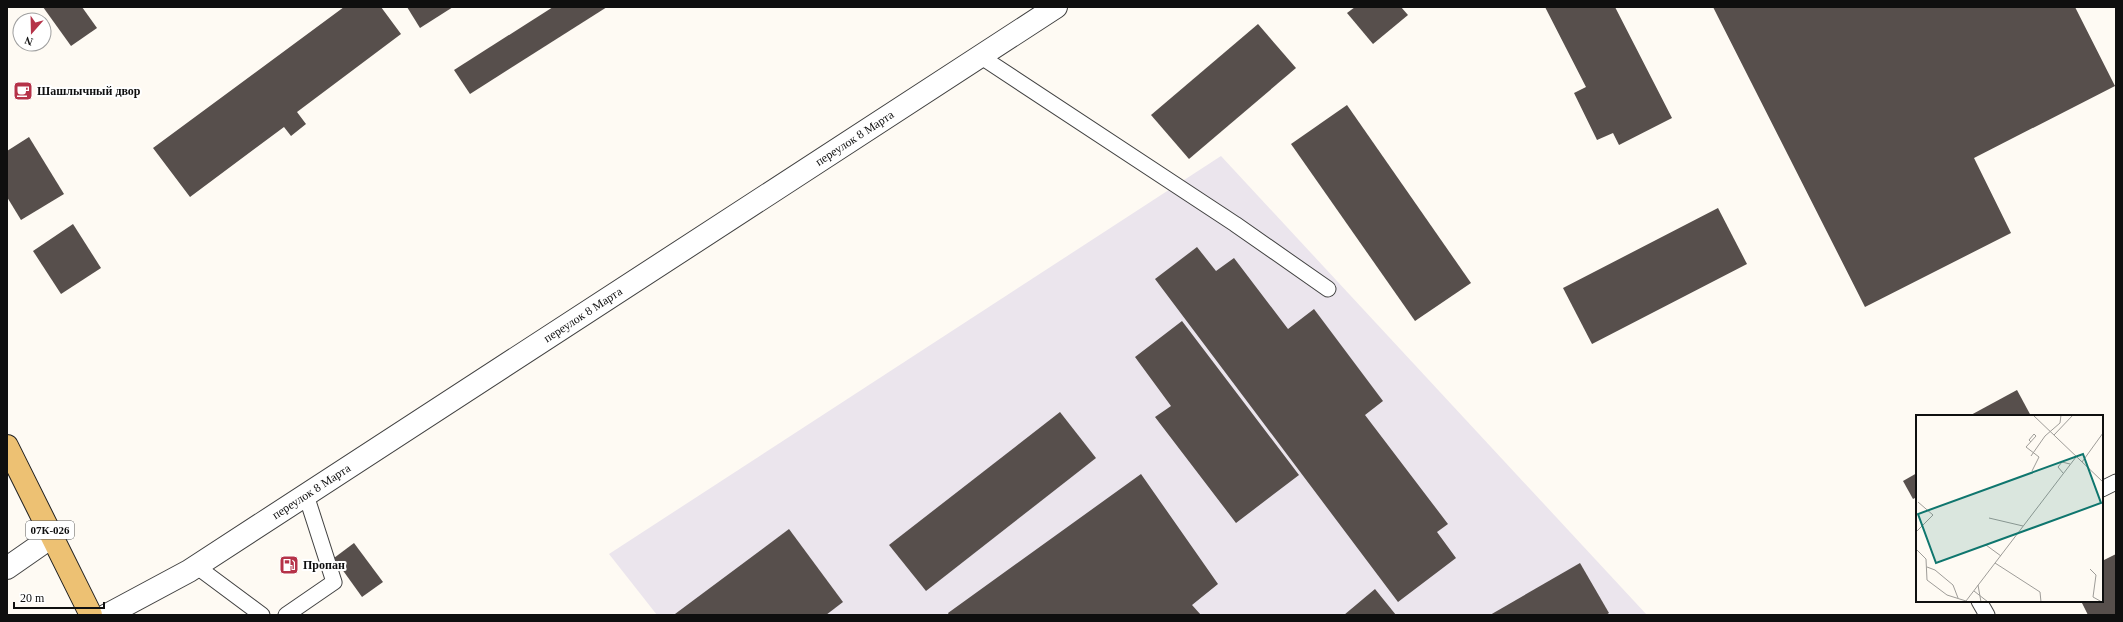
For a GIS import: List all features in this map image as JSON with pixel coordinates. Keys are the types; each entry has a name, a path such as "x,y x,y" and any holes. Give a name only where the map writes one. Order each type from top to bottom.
{"main road":[{"name":"07К-026","path":"7,446 91,615"}],"street":[{"name":"переулок 8 Марта","path":"107,615 196,566 1056,7"},
{"path":"7,568 53,536"}],"lane":[{"path":"980,56 1234,224 1328,289"},
{"path":"2103,488 2116,482"},
{"path":"286,615 334,582 306,494"},
{"path":"196,566 262,615"},
{"path":"1980,602 1987,615"}],"shaded area":[{"path":"1221,156 1647,615 657,615 609,554"}],"building":[{"path":"43,7 82,7 97,28 71,46 52,20 52,12 47,12"},
{"path":"344,7 381,7 401,34 297,112 306,124 291,136 284,127 190,197 153,148"},
{"path":"407,7 453,7 420,28"},
{"path":"553,7 607,7 470,94 454,70"},
{"path":"1355,7 1401,7 1408,15 1373,44 1347,13"},
{"path":"1545,7 1615,7 1672,118 1619,145 1613,133 1597,140 1574,93 1586,87"},
{"path":"1713,7 2075,7 2115,86 1974,158 2011,233 1865,307"},
{"path":"1258,24 1296,68 1189,159 1151,115"},
{"path":"1347,105 1471,283 1415,321 1291,144"},
{"path":"29,137 64,194 21,220 7,197 7,151"},
{"path":"1718,208 1747,264 1592,344 1563,288"},
{"path":"73,224 101,268 61,294 33,251"},
{"path":"1197,247 1216,271 1234,258 1288,329 1314,309 1383,401 1365,415 1448,524 1437,532 1456,558 1398,602 1155,279"},
{"path":"1182,321 1299,475 1236,523 1155,417 1171,406 1135,357"},
{"path":"2017,390 2030,415 1971,415"},
{"path":"1060,412 1096,458 926,591 889,545"},
{"path":"1141,474 1218,584 1192,605 1201,615 949,615 948,613"},
{"path":"1916,474 1916,498 1913,499 1903,481"},
{"path":"789,529 843,602 826,615 675,614"},
{"path":"354,543 383,582 362,597 334,558"},
{"path":"2116,554 2116,615 2088,615 2082,602 2103,602 2103,560"},
{"path":"1580,563 1609,613 1606,615 1490,615"},
{"path":"1375,589 1396,615 1344,615"}],"place":[{"name":"Шашлычный двор","path":"23,91"},
{"name":"Пропан","path":"289,565"}]}
